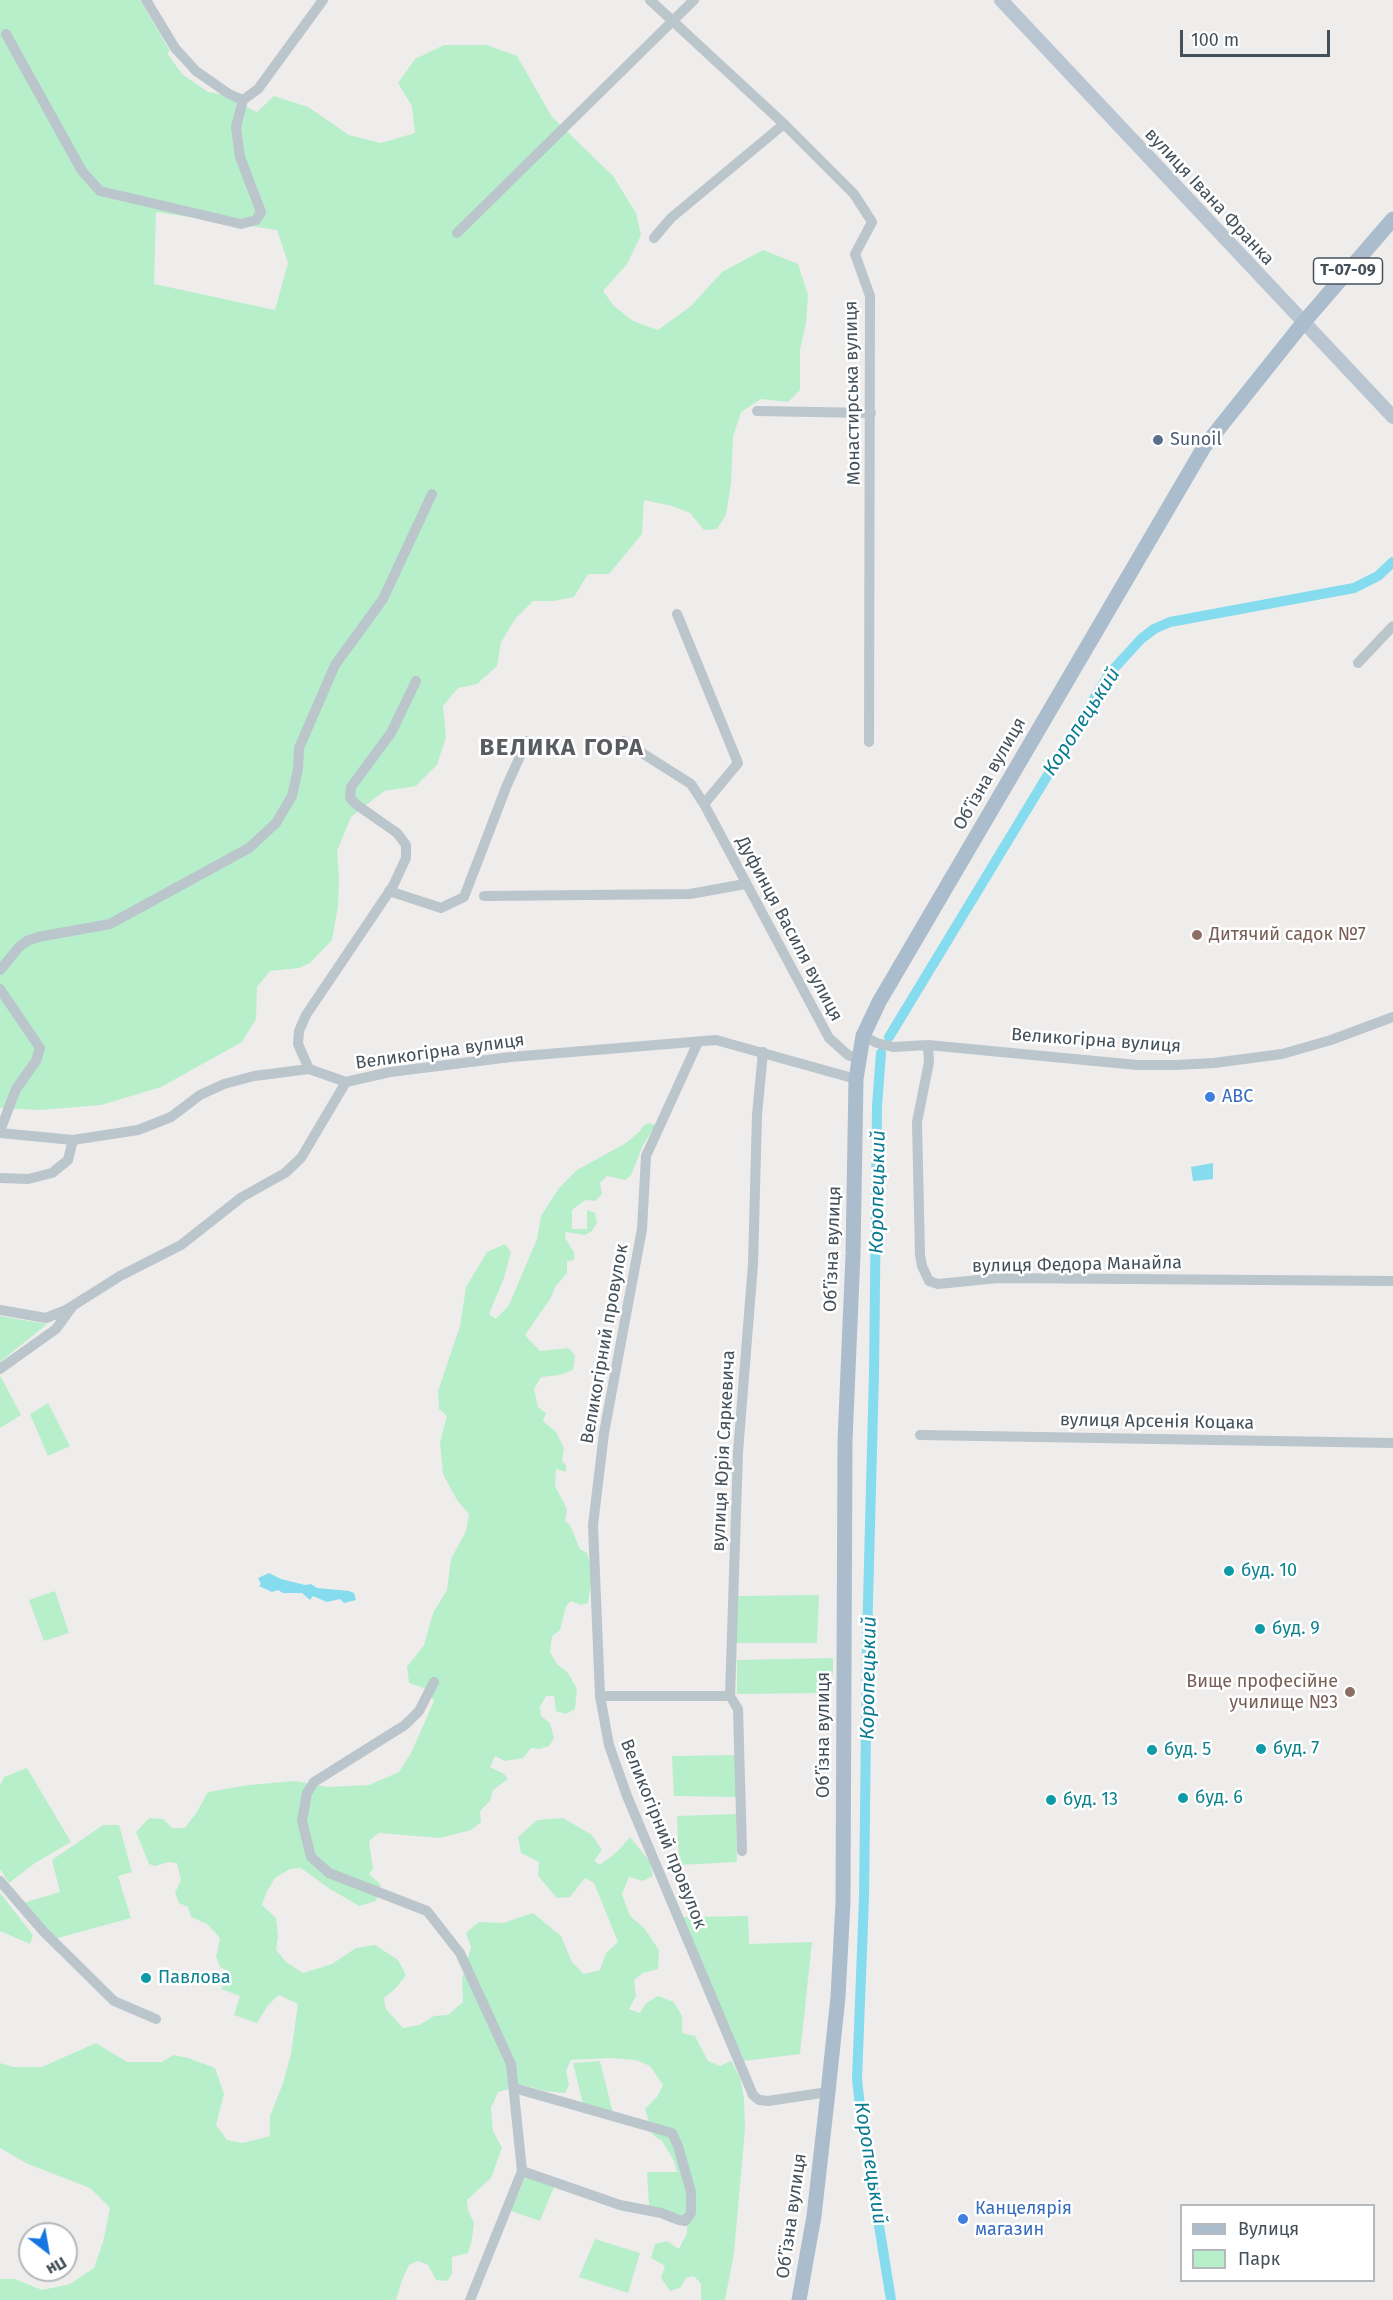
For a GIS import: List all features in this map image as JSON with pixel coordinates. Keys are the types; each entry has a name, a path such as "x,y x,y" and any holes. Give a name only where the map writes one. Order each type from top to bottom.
{"main road":[{"name":"Т-07-09","path":"1303,322 1393,219"},
{"name":"Обʼїзна вулиця","path":"799,2300 812,2226 828,2092 838,1997 843,1902 845,1441 853,1254 856,1079 863,1036 879,1002 1198,457 1303,322"}],"street":[{"path":"146,0 175,48 196,71 229,94 243,100"},
{"path":"6,34 82,171 100,190 241,224 256,220 261,212 240,157 236,127 243,100 258,89 323,0"},
{"name":"Монастирська вулиця","path":"650,0 784,124 854,194 872,222 855,254 870,296 869,742"},
{"path":"457,233 694,0"},
{"name":"вулиця Івана Франка","path":"1001,0 1393,417"},
{"path":"654,238 671,218 784,124"},
{"path":"757,411 871,413"},
{"path":"0,970 27,941 110,924 249,848 276,823 292,796 298,769 299,748 335,665 383,599 432,494"},
{"path":"677,615 738,763 704,804"},
{"path":"1358,663 1393,626"},
{"path":"309,1069 298,1044 299,1031 306,1014 389,891 406,858 406,845 397,833 350,798 351,787 391,733 416,681"},
{"path":"389,891 441,908 464,897 507,785 527,741"},
{"name":"Дуфинця Василя вулиця","path":"623,741 691,784 704,804 829,1038 848,1055 858,1059"},
{"path":"484,896 690,894 745,884"},
{"path":"0,989 40,1048 36,1060 16,1089 0,1132 73,1140 138,1130 171,1117 200,1095 224,1084 254,1077 309,1069 346,1082"},
{"name":"Великогірна вулиця","path":"863,1036 893,1047 928,1045 1137,1065 1214,1064 1301,1050 1393,1017"},
{"name":"Великогірна вулиця","path":"0,1310 46,1318 181,1245 242,1197 285,1173 301,1158 346,1082 390,1072 511,1058 716,1040 856,1079"},
{"name":"Великогірний провулок","path":"698,1042 646,1155 642,1229 604,1433 593,1525 600,1696 609,1745 627,1796 753,2095 759,2100 768,2101 828,2092"},
{"name":"вулиця Федора Манайла","path":"928,1045 929,1062 917,1122 920,1255 929,1281 944,1284 998,1278 1393,1281"},
{"name":"вулиця Юрія Сяркевича","path":"742,1851 738,1709 730,1695 738,1452 753,1264 757,1115 763,1052"},
{"path":"0,1178 28,1179 52,1173 68,1160 73,1140"},
{"path":"0,1369 56,1329 74,1304"},
{"name":"вулиця Арсенія Коцака","path":"920,1435 1393,1443"},
{"path":"434,1682 418,1712 405,1725 314,1782 307,1793 302,1821 311,1857 329,1873 427,1911 460,1953 511,2064 522,2170 470,2300"},
{"path":"600,1696 730,1695"},
{"path":"0,1881 43,1931 114,2001 156,2019"},
{"path":"514,2088 672,2133 691,2192 692,2213 685,2221 679,2220 661,2213 620,2205 522,2170"}],"green space":[{"path":"0,0 140,0 170,51 167,53 182,74 208,92 220,94 257,112 274,96 308,107 349,135 381,143 415,133 412,106 398,83 415,59 444,45 487,45 517,56 552,117 613,176 636,213 641,235 627,264 603,291 614,306 633,321 658,330 691,306 722,272 763,250 798,264 808,295 806,323 800,350 800,390 788,402 761,399 741,412 733,437 731,483 726,515 717,529 704,530 690,513 672,506 644,500 642,534 609,574 588,574 574,597 554,601 533,601 516,618 501,642 497,666 477,684 458,688 443,706 446,737 437,765 416,786 384,791 351,817 337,851 338,906 332,940 310,963 299,968 270,971 257,987 256,1019 242,1042 161,1087 101,1105 40,1110 0,1108","holes":["156,212 277,230 288,263 275,310 154,284"]},
{"path":"649,1123 656,1125 643,1145 631,1175 625,1180 607,1176 600,1183 602,1194 595,1201 585,1200 572,1210 572,1229 587,1229 587,1210 595,1213 597,1222 592,1231 585,1235 566,1232 565,1238 574,1252 574,1260 567,1261 567,1273 556,1286 550,1299 525,1335 540,1351 569,1348 575,1356 573,1370 560,1375 541,1377 534,1389 538,1407 546,1413 543,1421 556,1432 564,1448 562,1461 566,1465 566,1472 556,1469 555,1486 567,1509 565,1521 570,1525 580,1549 587,1553 590,1563 591,1582 588,1603 581,1605 571,1601 566,1606 560,1630 552,1636 550,1652 557,1664 568,1673 577,1689 575,1709 566,1714 556,1711 554,1696 546,1696 540,1707 541,1716 550,1723 554,1738 549,1746 539,1749 531,1748 523,1758 505,1761 495,1756 490,1767 504,1774 508,1779 493,1790 490,1801 480,1811 481,1822 471,1830 440,1838 379,1833 369,1841 373,1869 369,1874 381,1885 376,1901 359,1906 301,1868 290,1869 275,1878 262,1905 276,1918 278,1936 276,1950 286,1962 303,1973 332,1964 356,1948 375,1945 398,1960 406,1975 384,1998 386,2009 403,2028 419,2025 434,2016 448,2015 463,2002 462,1979 471,1947 466,1933 479,1922 503,1923 533,1913 561,1936 572,1962 584,1974 600,1970 606,1953 618,1942 594,1883 585,1878 570,1897 557,1898 538,1876 539,1862 521,1853 518,1837 537,1820 563,1818 592,1835 602,1850 594,1861 600,1865 618,1851 630,1837 650,1862 653,1876 643,1881 629,1877 622,1894 630,1916 644,1928 659,1950 658,1969 643,1973 634,1980 636,1996 629,2009 640,2013 646,2003 658,1996 674,2002 682,2016 682,2033 695,2036 708,2061 720,2066 731,2061 740,2077 744,2099 745,2129 734,2253 725,2300 701,2300 701,2284 694,2276 686,2278 680,2288 670,2291 661,2278 665,2266 651,2258 655,2244 667,2241 679,2249 687,2233 687,2214 682,2217 649,2206 647,2172 677,2172 674,2161 662,2141 653,2135 645,2109 657,2097 663,2085 650,2066 636,2060 612,2058 571,2060 566,2071 569,2085 565,2093 544,2091 523,2085 498,2092 491,2108 493,2131 502,2148 491,2178 467,2200 468,2210 474,2223 472,2239 468,2253 452,2257 452,2274 447,2281 436,2280 428,2265 418,2261 409,2265 396,2300 0,2300 0,2279 15,2279 42,2290 78,2282 78,2279 94,2268 103,2242 110,2208 90,2188 28,2164 0,2148 0,2063 13,2067 42,2067 96,2043 127,2062 162,2062 173,2055 188,2058 215,2068 224,2094 216,2125 227,2140 243,2143 270,2136 270,2116 291,2054 298,2004 279,1995 268,2005 257,2023 234,2015 240,1996 221,1989 228,1978 228,1971 220,1967 216,1957 220,1938 207,1924 191,1917 188,1907 179,1903 175,1893 181,1880 177,1863 169,1862 155,1866 149,1864 136,1832 149,1818 163,1819 172,1828 185,1828 208,1792 249,1785 295,1781 328,1787 369,1785 399,1772 411,1753 434,1701 424,1688 409,1683 407,1667 424,1645 433,1613 447,1590 451,1559 466,1531 469,1514 457,1500 443,1474 440,1442 447,1416 439,1409 438,1391 460,1326 466,1287 487,1252 505,1244 511,1252 504,1278 489,1314 496,1319 509,1305 537,1239 541,1216 559,1188 577,1170 626,1143"},
{"path":"0,1316 47,1324 0,1362"},
{"path":"0,1378 21,1415 0,1428"},
{"path":"48,1403 70,1446 48,1456 30,1414"},
{"path":"55,1591 69,1633 44,1641 29,1600"},
{"path":"819,1595 817,1643 736,1643 737,1596"},
{"path":"833,1658 833,1675 823,1676 823,1693 737,1694 737,1660"},
{"path":"737,1755 737,1797 674,1796 672,1756"},
{"path":"27,1768 71,1842 35,1863 9,1883 0,1869 0,1786 4,1777"},
{"path":"736,1814 737,1862 679,1865 677,1816"},
{"path":"103,1825 119,1825 132,1872 118,1876 131,1918 54,1939 23,1903 60,1892 52,1860"},
{"path":"0,1893 33,1935 30,1944 0,1931"},
{"path":"748,1916 749,1944 812,1942 800,2054 744,2061 681,1917"},
{"path":"600,2061 613,2113 583,2104 573,2063"},
{"path":"526,2176 554,2187 540,2221 511,2211"},
{"path":"595,2239 640,2253 628,2293 579,2277"}],"water":[{"path":"1213,1163 1213,1179 1193,1181 1191,1167"},
{"path":"269,1573 281,1579 305,1585 311,1584 317,1588 349,1591 354,1593 356,1600 344,1603 340,1599 327,1602 313,1596 310,1600 302,1593 283,1593 278,1590 272,1592 259,1586 261,1584 258,1578"}],"waterway":[{"name":"Коропецький","path":"889,1037 1109,674 1141,639 1154,629 1170,622 1354,588 1378,576 1393,562"},
{"name":"Коропецький","path":"881,1053 877,1106 864,1898 857,2079 891,2300"}],"place":[{"name":"Sunoil","path":"1158,440"},
{"name":"Дитячий садок №7","path":"1197,935"},
{"name":"АВС","path":"1210,1097"},
{"name":"буд. 10","path":"1229,1571"},
{"name":"буд. 9","path":"1260,1629"},
{"name":"Вище професійне училище №3","path":"1350,1692"},
{"name":"буд. 7","path":"1261,1749"},
{"name":"буд. 5","path":"1152,1750"},
{"name":"буд. 6","path":"1183,1798"},
{"name":"буд. 13","path":"1051,1800"},
{"name":"Павлова","path":"146,1978"},
{"name":"Канцелярія магазин","path":"963,2219"}],"district":[{"name":"ВЕЛИКА ГОРА","path":"562,748"}]}
